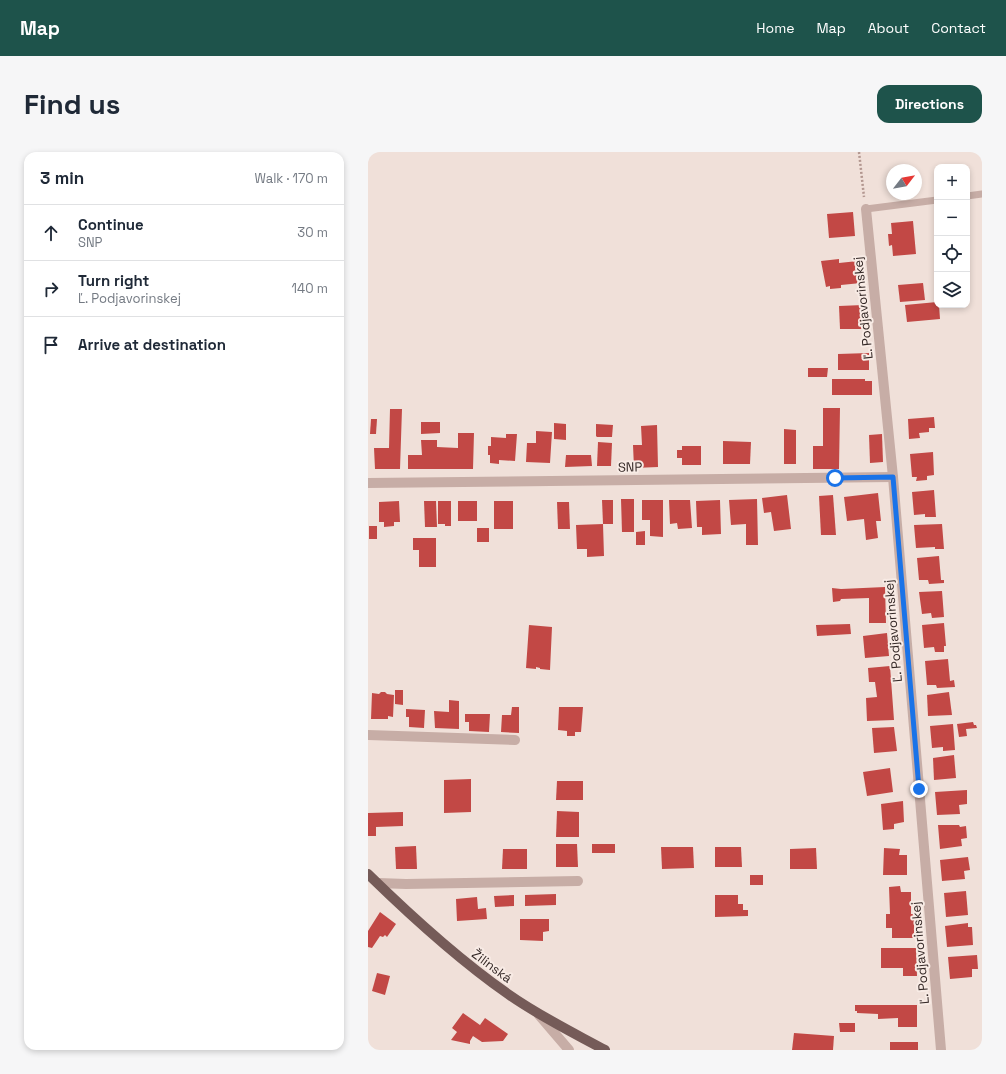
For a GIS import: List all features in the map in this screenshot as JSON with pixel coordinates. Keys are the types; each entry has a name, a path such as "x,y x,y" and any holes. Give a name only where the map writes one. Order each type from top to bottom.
{"main road":[{"name":"Žilinská","path":"368,874 443,944 509,995 539,1015 605,1050"}],"street":[{"name":"Ľ. Podjavorinskej","path":"866,209 893,477 941,1050"},
{"name":"SNP","path":"368,483 893,477"},
{"path":"368,735 515,740"},
{"path":"378,883 406,884 578,881"},
{"path":"539,1015 569,1050"}],"lane":[{"path":"970,196 982,194"},
{"path":"866,209 934,200"}],"path":[{"path":"859,152 866,209"}],"building":[{"path":"853,212 855,236 829,238 827,214"},
{"path":"913,221 916,254 893,256 892,245 889,246 888,234 892,234 891,223"},
{"path":"839,259 839,263 858,261 861,283 841,285 841,288 830,289 830,286 826,287 821,261"},
{"path":"923,283 925,300 900,302 898,285"},
{"path":"934,302 934,308 939,308 940,319 907,322 905,305"},
{"path":"863,305 864,329 840,329 839,306"},
{"path":"869,353 869,370 838,370 838,354"},
{"path":"808,368 828,368 827,377 808,377"},
{"path":"832,379 865,379 865,381 872,381 872,395 832,395"},
{"path":"823,408 840,408 839,469 813,469 813,446 823,446"},
{"path":"390,409 402,409 400,469 375,469 374,448 389,448"},
{"path":"934,417 935,428 929,428 929,432 919,433 920,438 909,439 908,419"},
{"path":"371,419 377,419 376,434 370,434"},
{"path":"421,422 440,422 440,433 421,434"},
{"path":"554,423 566,424 566,440 554,439"},
{"path":"596,424 613,425 612,437 597,437"},
{"path":"657,425 658,467 634,468 633,445 642,445 641,426"},
{"path":"784,429 796,430 796,464 784,464"},
{"path":"536,431 552,432 550,463 526,462 527,443 536,443"},
{"path":"458,433 474,433 473,469 408,469 408,455 422,455 421,440 437,440 437,447 458,448"},
{"path":"506,434 517,434 515,461 499,460 499,464 490,463 488,446 491,446 491,437 506,438"},
{"path":"882,434 883,462 870,463 869,435"},
{"path":"723,441 751,442 750,464 723,464"},
{"path":"598,442 612,443 611,466 597,466"},
{"path":"682,446 701,446 701,465 682,465 682,458 677,458 677,450 682,450"},
{"path":"933,452 934,475 927,476 927,480 916,481 917,477 912,477 910,454"},
{"path":"566,455 591,455 592,466 565,467"},
{"path":"934,490 936,517 925,517 925,514 914,515 912,492"},
{"path":"878,493 881,521 876,521 878,538 866,540 864,519 847,521 844,497"},
{"path":"787,495 791,529 774,531 771,512 764,513 762,498"},
{"path":"833,495 836,535 821,535 819,496"},
{"path":"621,499 634,499 634,532 622,532"},
{"path":"757,499 758,545 746,545 746,524 731,525 729,500"},
{"path":"602,500 613,500 613,524 603,524"},
{"path":"642,500 663,500 663,537 650,536 650,520 642,520"},
{"path":"669,500 690,500 692,528 678,529 677,523 670,524"},
{"path":"720,500 721,534 702,535 702,527 697,527 696,501"},
{"path":"399,501 400,522 394,522 394,526 384,527 384,522 379,522 379,502"},
{"path":"424,501 436,501 437,527 425,527"},
{"path":"438,501 451,501 451,526 438,524"},
{"path":"458,501 477,501 477,521 458,521"},
{"path":"494,501 513,501 513,529 494,529"},
{"path":"557,502 569,502 570,529 558,529"},
{"path":"603,524 604,556 587,557 587,549 577,549 576,525"},
{"path":"942,524 944,549 935,549 935,547 916,548 914,525"},
{"path":"369,526 377,526 377,539 369,539"},
{"path":"477,528 489,528 489,542 477,542"},
{"path":"645,531 645,545 636,545 636,532"},
{"path":"413,538 436,538 436,567 419,567 419,550 413,550"},
{"path":"939,556 941,580 944,580 944,583 929,584 928,580 919,580 917,558"},
{"path":"885,587 886,623 869,623 869,598 841,599 840,601 833,602 832,588"},
{"path":"942,591 944,617 932,618 931,613 922,614 919,592"},
{"path":"944,623 946,646 944,646 944,652 935,652 934,647 924,648 922,625"},
{"path":"850,624 851,634 817,636 816,625"},
{"path":"529,625 552,627 550,670 536,667 536,669 526,668"},
{"path":"887,633 889,656 865,658 863,636"},
{"path":"948,659 950,681 954,680 955,687 937,688 936,685 927,685 925,661"},
{"path":"890,666 894,720 867,721 866,698 877,697 875,682 869,682 868,668"},
{"path":"395,690 403,690 403,705 395,704"},
{"path":"381,692 394,695 393,717 388,716 388,719 371,719 372,693 379,694"},
{"path":"949,692 952,715 928,716 927,695"},
{"path":"449,700 459,701 459,729 435,728 434,711 449,712"},
{"path":"512,707 519,707 519,733 501,732 502,715 511,715"},
{"path":"559,707 583,707 581,732 575,732 575,736 567,736 567,731 558,730"},
{"path":"406,709 425,710 424,728 409,727 409,717 406,717"},
{"path":"465,714 490,714 489,732 469,731 469,722 465,722"},
{"path":"973,722 977,728 966,729 967,736 959,737 957,724"},
{"path":"953,724 955,750 943,751 943,747 932,748 930,726"},
{"path":"894,727 897,751 874,753 872,728"},
{"path":"954,755 956,778 934,780 933,758"},
{"path":"890,768 893,792 867,796 863,772"},
{"path":"471,779 471,812 444,813 444,780"},
{"path":"557,781 583,781 583,800 556,800"},
{"path":"967,790 967,804 959,805 960,814 937,815 935,792"},
{"path":"903,801 904,822 894,824 894,829 883,830 881,804"},
{"path":"557,811 579,812 579,837 556,837"},
{"path":"403,812 403,826 376,827 376,836 368,836 368,813"},
{"path":"938,825 959,825 960,827 966,826 967,838 961,839 962,846 940,849"},
{"path":"556,844 577,844 578,867 556,867"},
{"path":"592,844 615,844 615,853 592,853"},
{"path":"416,846 417,869 396,869 395,847"},
{"path":"661,847 693,847 694,868 662,869"},
{"path":"715,847 741,847 742,867 715,867"},
{"path":"816,848 817,869 790,869 790,849"},
{"path":"884,848 900,849 899,855 907,855 907,875 883,875"},
{"path":"503,849 527,849 527,869 502,869"},
{"path":"968,857 970,870 964,871 965,879 942,881 940,860"},
{"path":"750,875 763,875 763,885 750,885"},
{"path":"900,886 901,892 911,892 911,914 914,914 914,938 892,938 892,928 886,928 886,914 890,914 889,887"},
{"path":"966,891 968,915 946,917 944,893"},
{"path":"556,894 556,905 525,906 525,895"},
{"path":"514,895 514,906 495,907 494,896"},
{"path":"715,895 738,895 738,904 743,904 743,910 748,910 748,916 715,917"},
{"path":"477,897 478,909 486,908 487,919 457,921 456,899"},
{"path":"380,912 396,924 387,937 385,935 383,937 380,936 372,948 368,947 368,931"},
{"path":"520,919 549,919 549,931 543,932 543,941 520,940"},
{"path":"968,923 968,927 972,927 973,945 947,947 945,926"},
{"path":"881,948 916,948 917,976 903,976 903,968 881,968"},
{"path":"977,955 978,969 972,969 972,977 950,979 948,957"},
{"path":"377,973 390,976 385,995 372,991"},
{"path":"855,1005 917,1005 917,1027 898,1027 898,1018 878,1019 878,1014 857,1013 857,1011 855,1011"},
{"path":"463,1013 480,1025 485,1018 508,1034 503,1041 482,1042 473,1036 470,1044 451,1040 457,1032 452,1028"},
{"path":"839,1023 855,1023 855,1032 840,1032"},
{"path":"794,1033 834,1036 833,1050 792,1050"},
{"path":"890,1042 918,1042 918,1050 890,1050"}],"route":[{"path":"835,478 893,477 919,789"}]}
